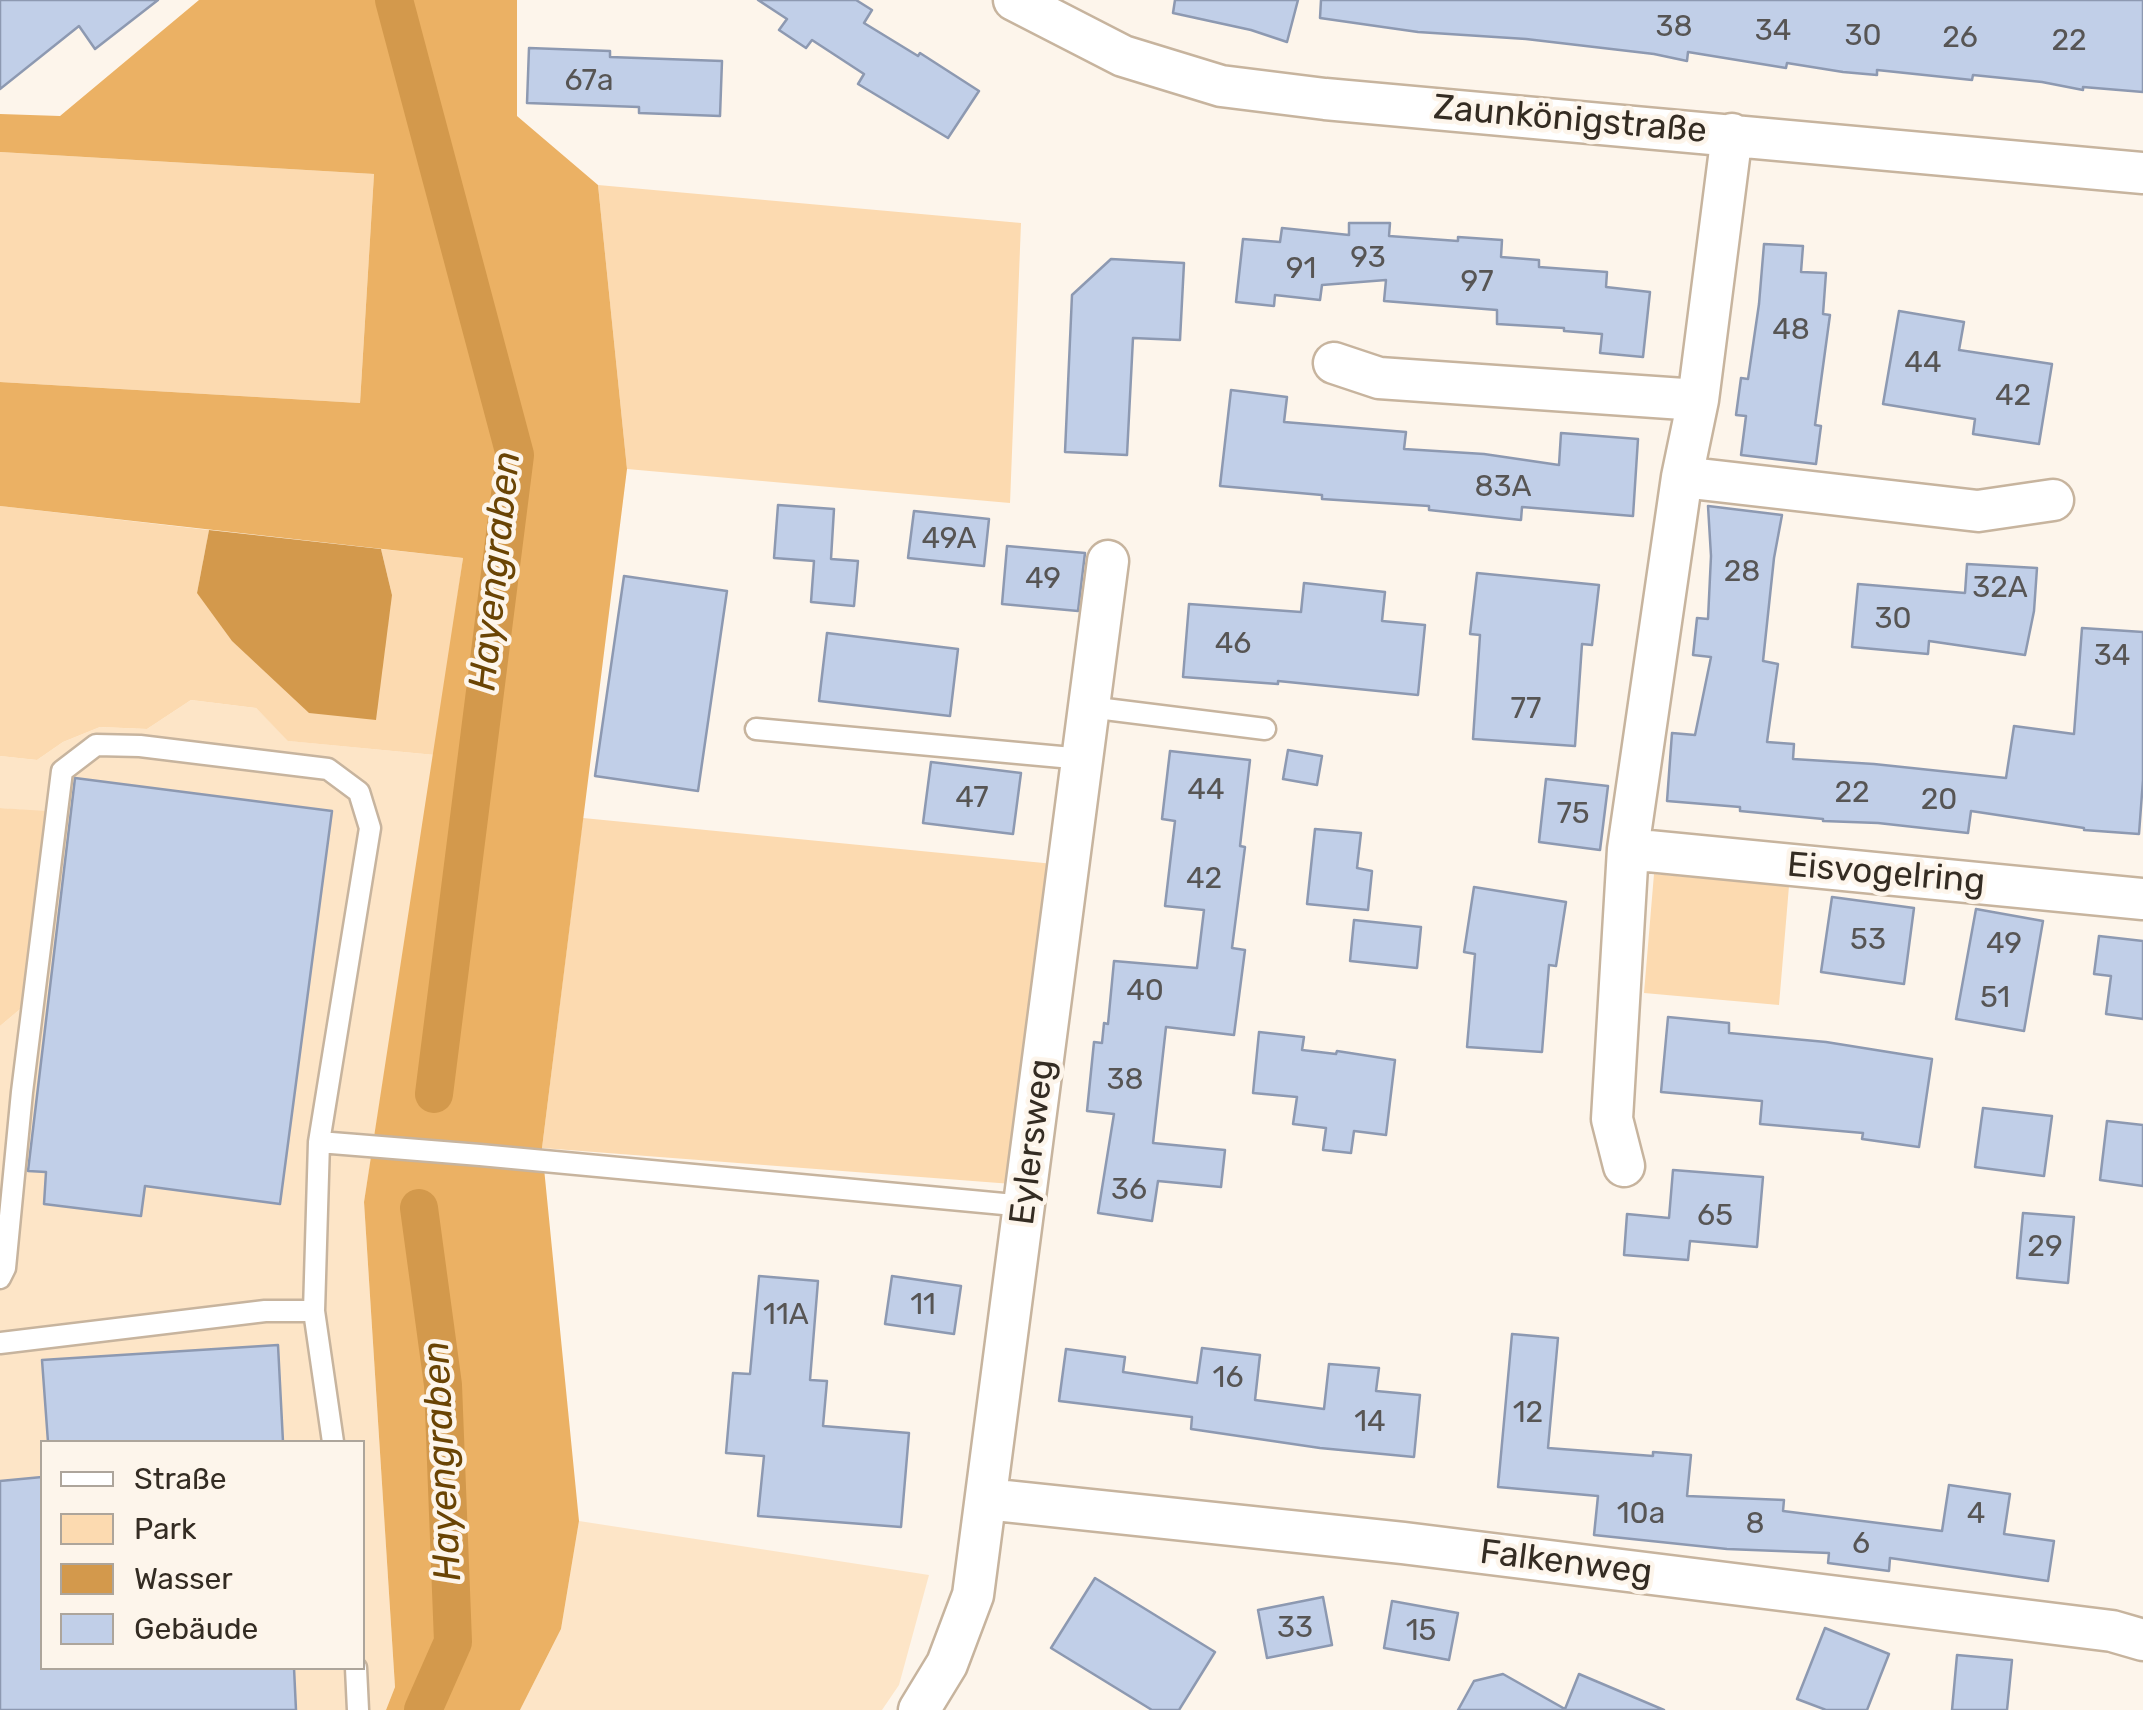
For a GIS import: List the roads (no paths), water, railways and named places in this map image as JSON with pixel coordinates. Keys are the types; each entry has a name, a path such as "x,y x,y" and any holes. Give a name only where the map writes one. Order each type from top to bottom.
{"street":[{"name":"Zaunkönigstraße","path":"1014,0 1122,56 1222,86 1325,99 2143,172"},
{"path":"1624,1166 1612,1119 1628,849 1682,476 1698,400 1732,134"},
{"path":"1334,363 1379,378 1698,400"},
{"path":"1682,476 1978,511 2053,500"},
{"name":"Eylersweg","path":"919,1710 947,1664 973,1595 1108,562"},
{"name":"Eisvogelring","path":"1628,849 2143,899"},
{"name":"Falkenweg","path":"986,1499 1403,1543 1827,1594 2112,1631 2143,1640"}],"lane":[{"path":"1089,707 1266,729"},
{"path":"756,729 1083,759"},
{"path":"0,1278 62,772 96,745 140,746 328,769 359,792 370,828 319,1142 314,1310 333,1440"},
{"path":"319,1142 1025,1206"},
{"path":"0,1343 265,1311 314,1310"},
{"path":"356,1670 358,1710"}],"water":[{"path":"209,530 381,549 392,595 376,720 309,713 232,641 197,593"}],"waterway":[{"name":"Hayengraben","path":"394,0 515,455 434,1094"},
{"name":"Hayengraben","path":"419,1208 443,1385 453,1642 423,1710"}]}
